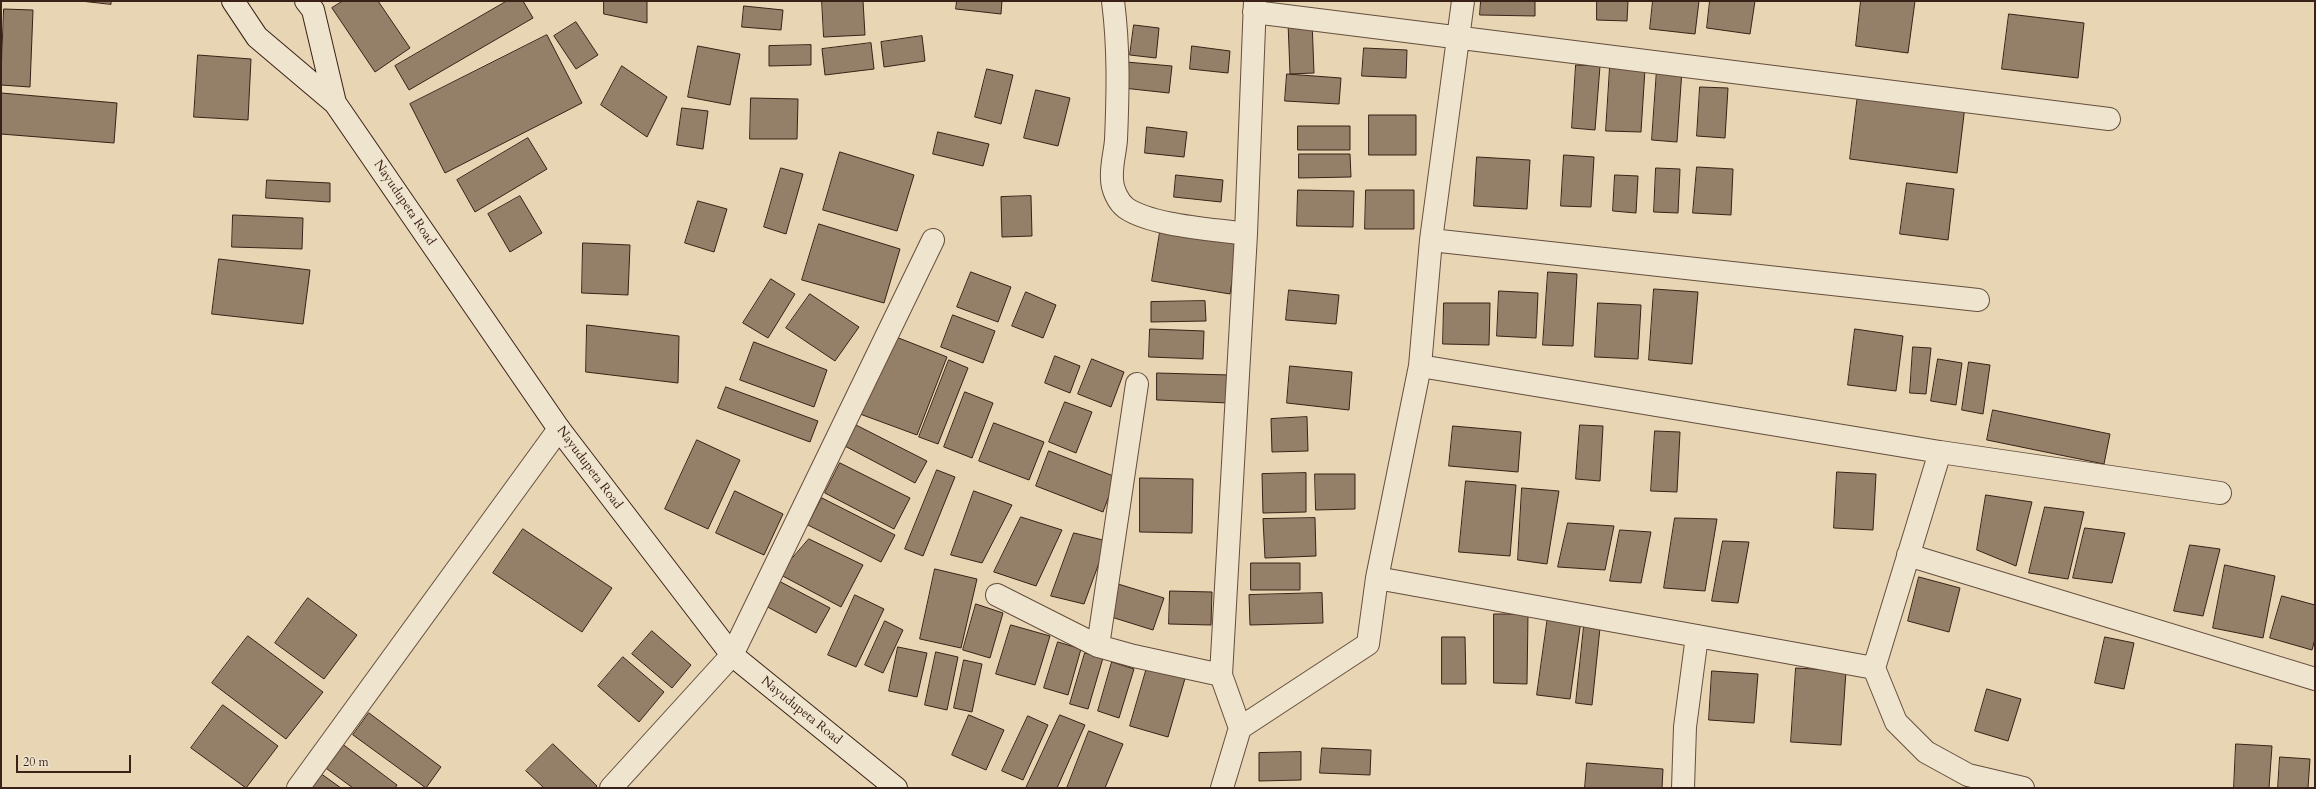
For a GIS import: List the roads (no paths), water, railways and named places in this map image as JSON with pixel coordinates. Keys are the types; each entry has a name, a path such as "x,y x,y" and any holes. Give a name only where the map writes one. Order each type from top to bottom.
{"street":[{"path":"233,1 257,38 335,102"},
{"path":"306,1 313,10 335,102"},
{"path":"1113,1 1118,41 1116,145 1112,162 1112,180 1116,195 1125,207 1146,218 1246,234"},
{"path":"1240,728 1368,644 1377,578 1420,366 1431,240 1463,1"},
{"path":"1222,788 1240,728 1220,675 1246,234 1254,6 1458,38 2109,119"},
{"name":"Nayudupeta Road","path":"335,102 559,429 732,655 896,788"},
{"path":"611,788 732,655 933,240"},
{"path":"1431,240 1978,300"},
{"path":"1420,366 1940,452 2220,493"},
{"path":"1098,646 1137,384"},
{"path":"298,788 559,429"},
{"path":"1940,452 1874,668 1896,722 1926,752 1968,775 2023,788"},
{"path":"1908,555 2315,679"},
{"path":"1377,578 1874,668"},
{"path":"997,595 1098,646 1134,656 1220,675"},
{"path":"1683,788 1686,719 1697,636"}]}
